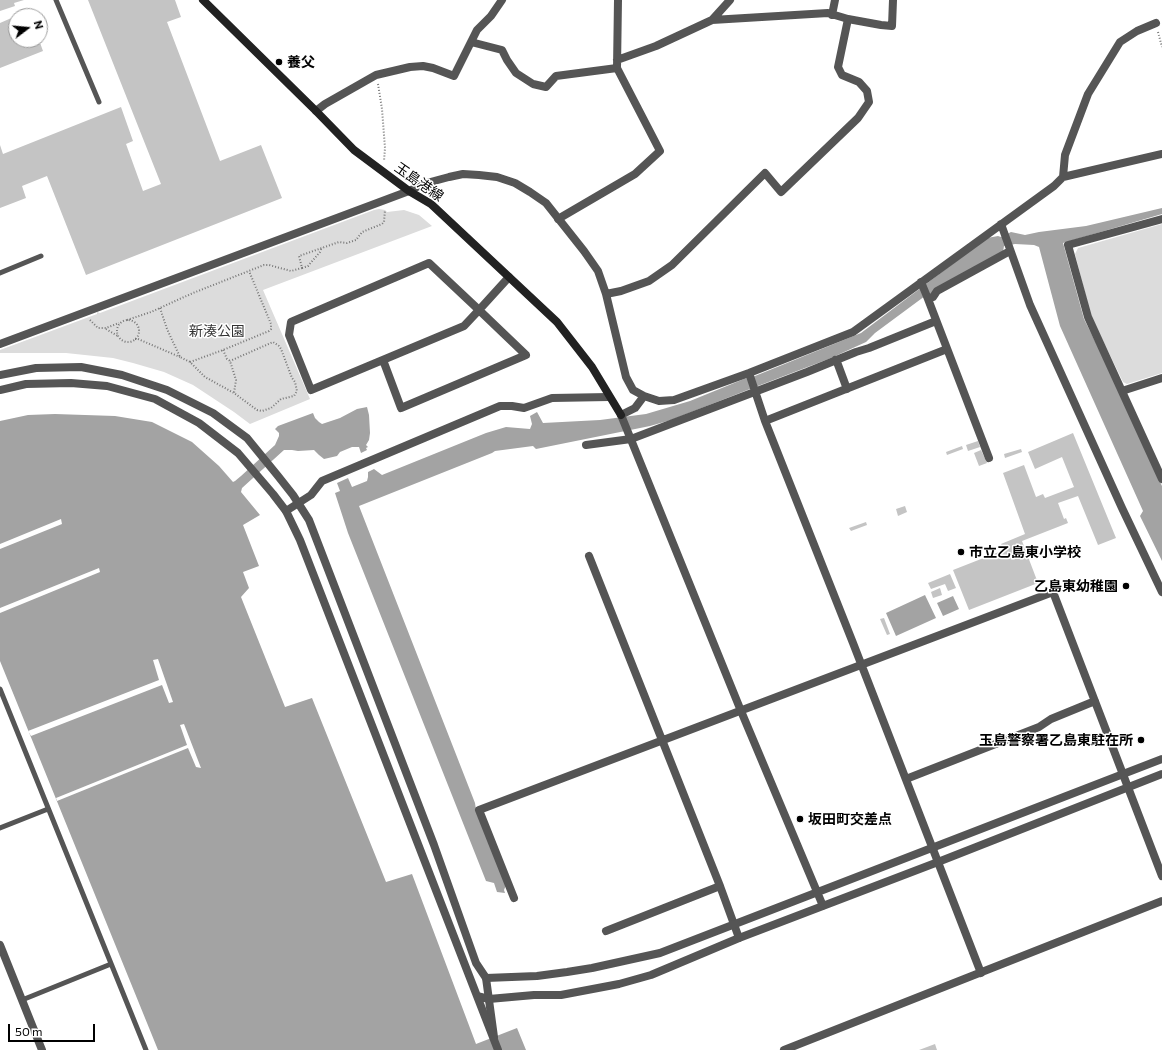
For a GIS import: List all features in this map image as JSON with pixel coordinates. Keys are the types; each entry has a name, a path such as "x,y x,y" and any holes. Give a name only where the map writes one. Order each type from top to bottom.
{"main road":[{"name":"玉島港線","path":"203,0 354,150 409,192 431,204 557,322 592,367 621,415"}],"street":[{"path":"316,111 376,75 410,67 423,66 454,76 477,30 491,16 502,0"},
{"path":"558,219 635,174 660,151 617,64 618,0"},
{"path":"712,20 730,0"},
{"path":"832,15 835,0"},
{"path":"471,42 502,50 516,73 533,84 546,87 556,76 617,64 712,20 828,13 848,20 892,26 893,0"},
{"path":"606,294 621,291 649,281 672,265 765,173 781,192 858,118 869,102 867,91 860,82 842,75 838,68 848,20"},
{"path":"1063,177 1065,155 1088,94 1120,42 1137,31 1156,23"},
{"path":"0,344 409,192 423,184 456,175 497,177 515,183 546,204 584,251 598,271 606,294 626,377 633,390 644,396 659,401 674,400 749,373 853,332 1054,186 1063,177 1162,154"},
{"path":"1162,219 1068,245 1088,317 1159,467 1162,479"},
{"path":"1001,224 1030,305 1122,508 1159,578 1162,592"},
{"path":"928,300 933,297 937,291 1010,251"},
{"path":"383,360 401,408 526,355 479,310 429,263 291,322 289,335 311,390 464,326 479,310 509,277"},
{"path":"921,282 990,458"},
{"path":"586,445 631,439 936,321"},
{"path":"765,421 947,349"},
{"path":"836,360 847,389"},
{"path":"0,375 36,368 81,366 122,375 167,390 213,413 247,438 293,495 312,527 434,845 476,963 486,978 497,1046"},
{"path":"749,373 765,421 981,973"},
{"path":"1122,391 1162,378"},
{"path":"0,390 26,384 71,383 108,386 154,399 198,423 238,453 286,511 300,540 497,1046"},
{"path":"644,396 636,408 621,415 741,711 823,906"},
{"path":"286,511 311,495 322,481 500,406 524,408 552,398 609,397"},
{"path":"590,556 739,938"},
{"path":"514,898 479,810 1053,592 1162,876"},
{"path":"906,779 1039,727 1051,719 1095,701"},
{"path":"486,978 537,976 592,968 660,953 1162,759"},
{"path":"477,996 489,999 561,994 619,984 652,975 739,938 1162,774"},
{"path":"606,931 720,886"},
{"path":"784,1050 1162,901"},
{"path":"0,945 42,1050"}],"lane":[{"path":"56,0 99,102"},
{"path":"0,272 41,256"},
{"path":"0,689 146,1050"},
{"path":"0,828 48,809"},
{"path":"22,1000 111,964"}],"path":[{"path":"1156,23 1162,47"},
{"path":"376,75 382,109 385,148 383,173"},
{"path":"302,268 299,256 339,242 347,243 356,240 362,232 384,222 385,210"},
{"path":"88,317 98,328 106,328 160,308 193,293 264,265 291,271 308,266 320,252 322,247"},
{"path":"190,362 269,331 272,326 249,271"},
{"path":"160,308 167,329 180,357"},
{"path":"127,320 134,322 137,325 138,332 135,339"},
{"path":"119,337 117,330 120,323"},
{"path":"106,328 125,341 128,342 138,339 190,362 205,377 257,410 262,411 270,408 281,399 294,396 297,388 295,382 281,349 273,342 230,361"},
{"path":"223,350 227,359 230,361 236,380 234,394"}],"green space":[{"name":"新湊公園","path":"379,209 387,212 404,210 419,215 432,226 263,290 310,399 250,424 193,385 164,372 133,363 113,358 66,353 0,353 0,350 97,314 97,312 100,313"},
{"path":"1162,224 1162,373 1127,384 1123,382 1091,316 1075,254 1078,248"}],"shaded area":[{"path":"1162,208 1162,214 1063,243 1084,319 1162,486 1162,561 1140,516 1143,511 1060,326 1039,247 1034,245 1015,244 1004,246 1003,252 931,296 925,296 875,333 866,342 831,358 671,420 650,426 536,449 533,446 495,451 359,506 506,885 504,890 505,893 497,892 494,883 486,881 348,533 335,493 340,491 337,483 348,478 352,487 367,481 368,472 374,469 382,475 486,433 506,427 530,429 532,424 530,416 537,412 543,423 600,420 646,414 690,401 861,333 987,238 998,236 1001,237 1011,232 1025,235 1086,226"},
{"path":"367,407 370,433 369,440 366,445 368,447 366,448 367,450 361,453 359,447 352,447 340,452 337,456 324,459 314,450 284,450 242,488 241,492 260,515 243,525 259,566 243,572 249,588 241,597 285,707 312,698 386,882 412,874 476,1044 517,1028 526,1050 158,1050 0,661 0,421 28,415 55,414 115,416 152,422 192,442 219,466 233,482 275,445 279,436 279,433 275,429 278,426 313,413 315,418 322,424 340,418 357,409"},
{"path":"925,595 936,618 896,636 886,613"},
{"path":"953,596 959,609 943,616 937,603"}],"pier":[{"path":"61,519 62,524 0,549 0,544"},
{"path":"99,568 100,572 0,613 0,608"},
{"path":"158,659 173,702 169,703 162,685 31,736 28,731 159,680 153,660"},
{"path":"184,724 201,768 196,767 188,748 57,801 56,798 187,745 180,725"}],"building":[{"path":"0,0 24,0 14,3 15,6 0,11"},
{"path":"88,0 175,0 181,17 167,22 220,161 261,145 282,198 86,275 47,176 22,186 26,198 0,208 0,145 3,154 121,107 133,141 126,144 143,191 161,184"},
{"path":"8,20 8,48 42,48 43,51 0,68 0,23"},
{"path":"1073,433 1116,538 1098,545 1078,496 1058,503 1064,519 1066,518 1068,523 1022,541 1038,583 969,610 953,570 1004,550 1001,544 1025,534 1003,473 1024,465 1036,497 1043,494 1045,498 1074,487 1062,457 1035,469 1028,452"},
{"path":"978,441 980,447 968,451 966,445"},
{"path":"962,446 963,449 947,455 946,452"},
{"path":"1021,449 1022,452 1005,458 1004,454"},
{"path":"981,450 987,463 979,466 974,453"},
{"path":"905,506 907,512 898,516 896,509"},
{"path":"866,522 867,525 851,531 849,528"},
{"path":"950,574 956,588 948,591 945,584 931,589 928,583"},
{"path":"940,588 942,595 933,598 931,592"},
{"path":"884,618 890,634 887,635 880,619"},
{"path":"935,1044 937,1050 919,1050"}],"place":[{"name":"養父","path":"279,62"},
{"name":"市立乙島東小学校","path":"961,552"},
{"name":"乙島東幼稚園","path":"1126,586"},
{"name":"玉島警察署乙島東駐在所","path":"1141,740"},
{"name":"坂田町交差点","path":"800,819"}]}
